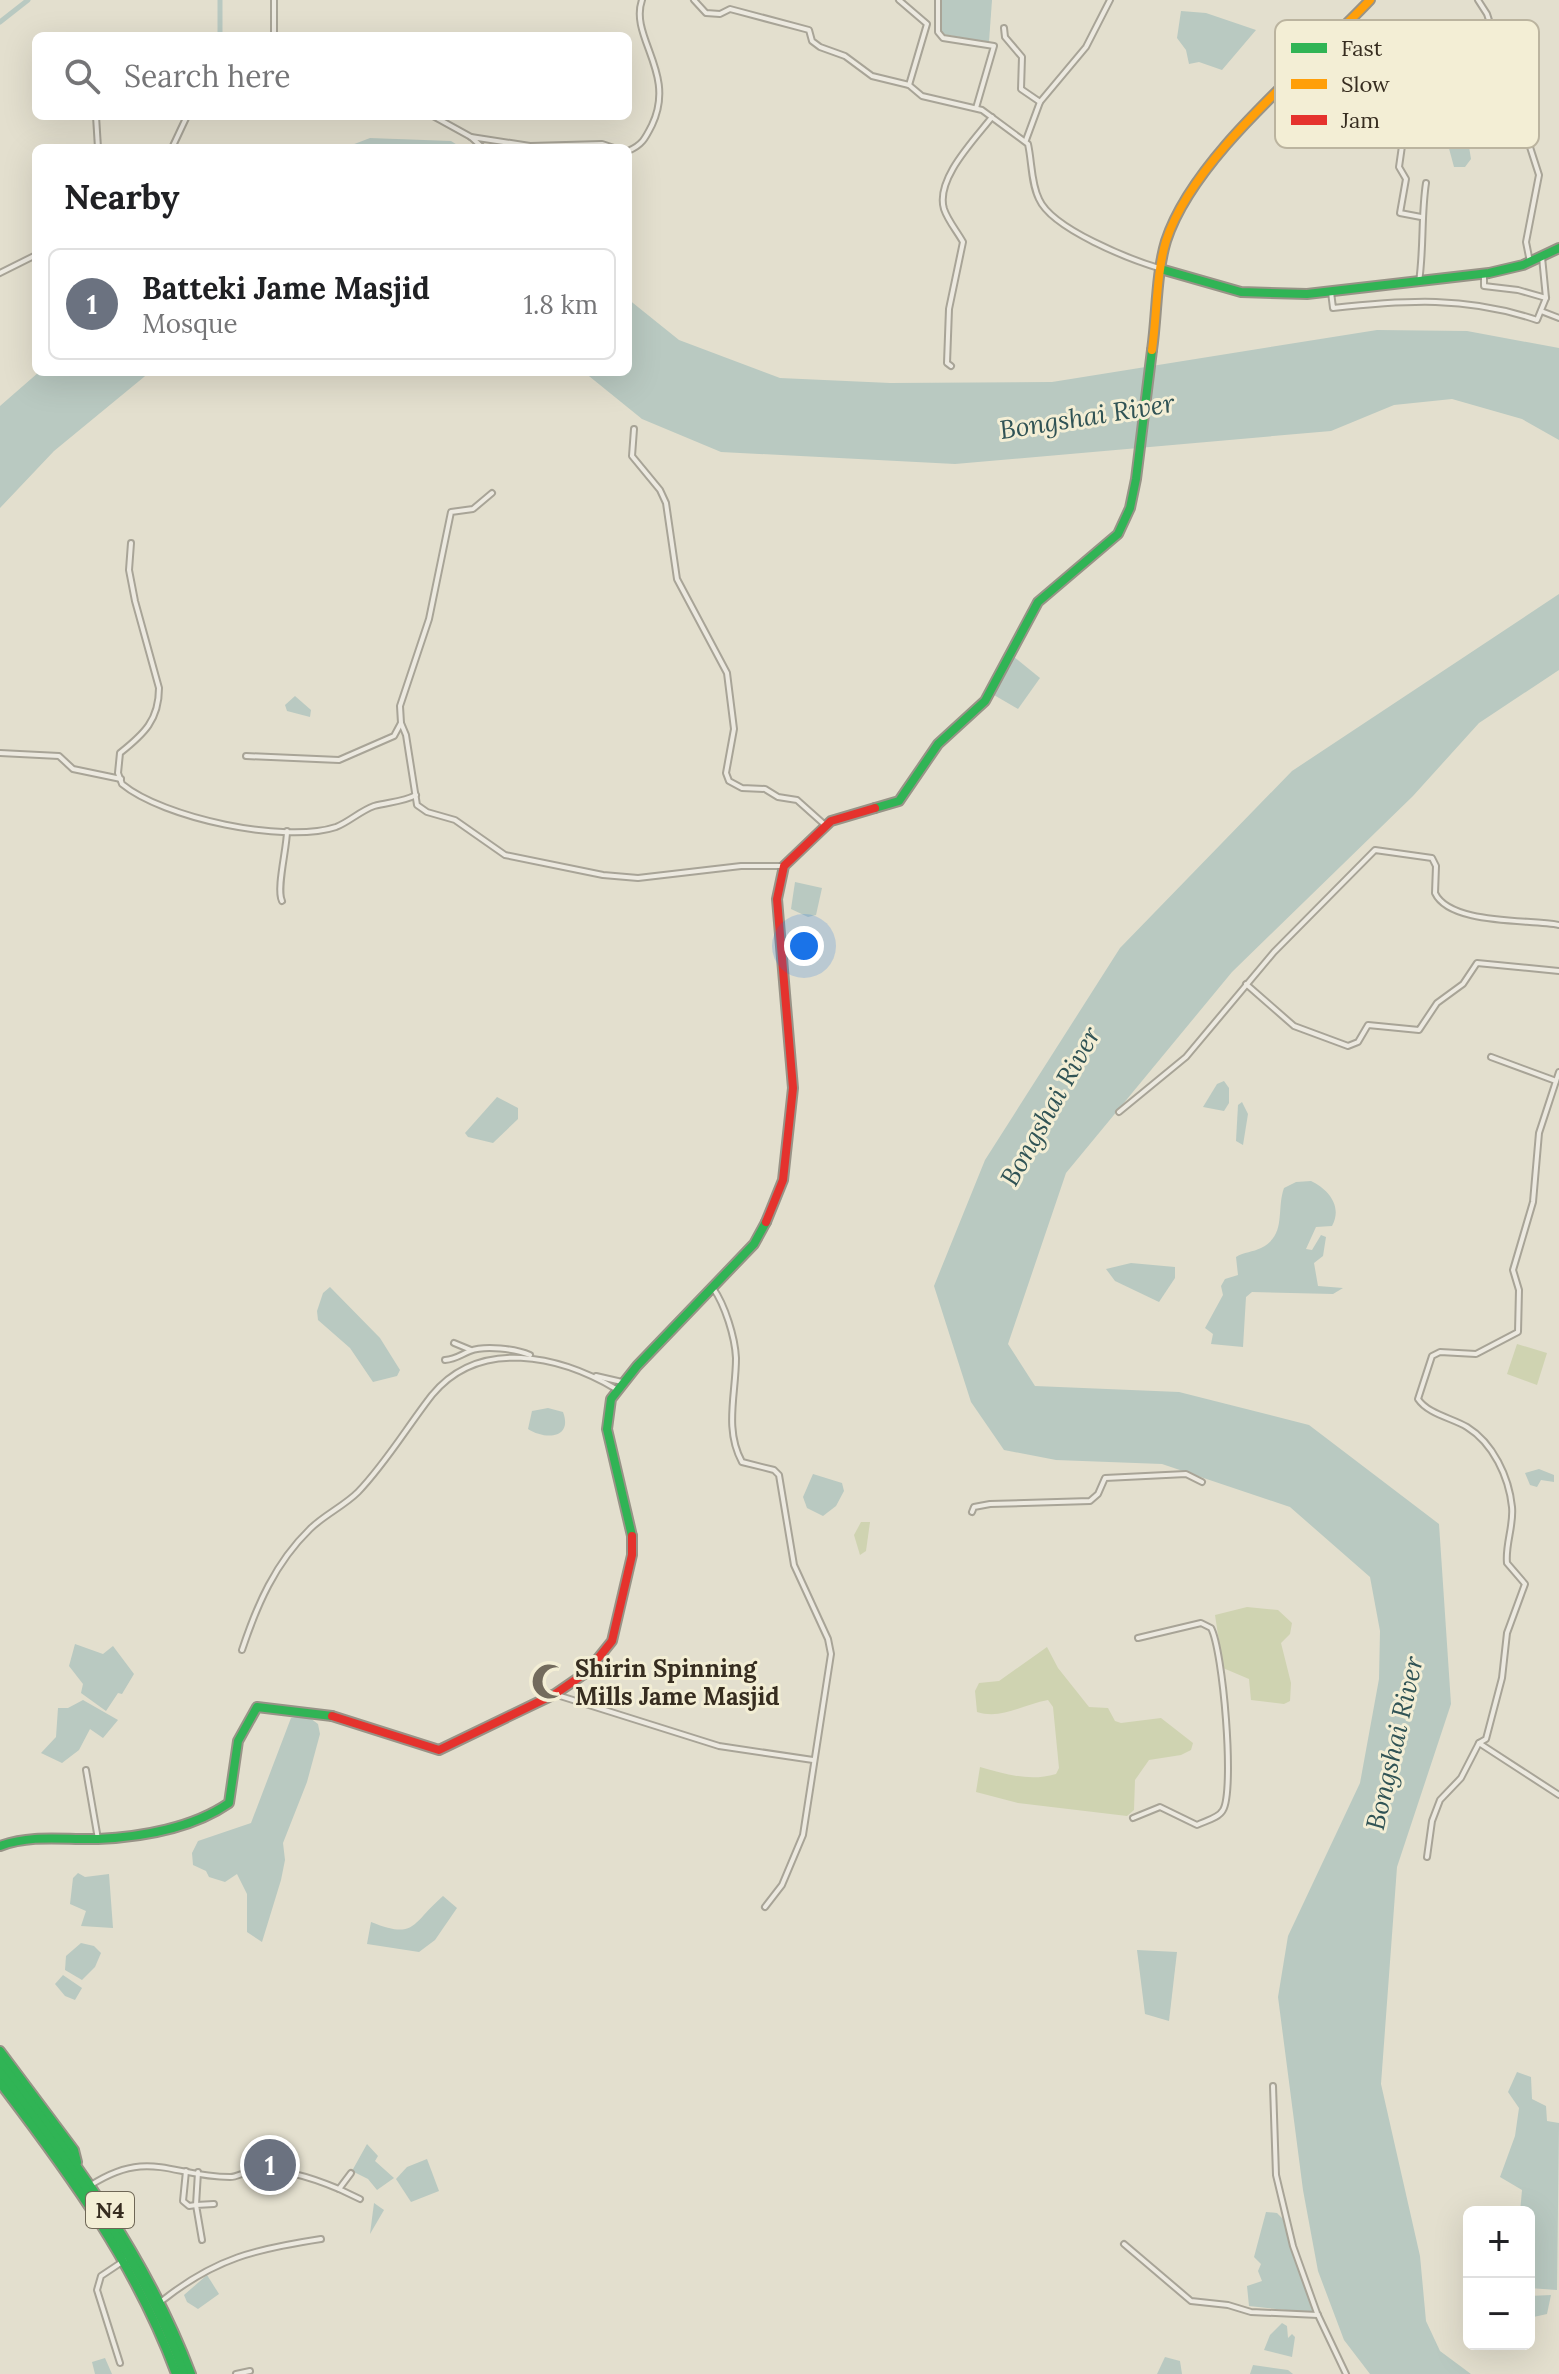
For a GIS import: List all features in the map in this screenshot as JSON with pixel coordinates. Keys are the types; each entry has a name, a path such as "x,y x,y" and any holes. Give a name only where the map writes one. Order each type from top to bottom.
{"main road":[{"path":"1354,20 1370,0"},
{"path":"0,1846 38,1836 98,1839 141,1833 212,1815 223,1808 231,1794 234,1747 248,1716 257,1707 329,1715 439,1750 497,1719 555,1694 587,1672 612,1641 629,1573 632,1535 607,1429 607,1409 619,1385 754,1244 770,1215 783,1180 793,1088 777,899 784,866 825,825 899,801 938,744 985,701 1038,602 1118,534 1130,508 1136,479 1166,242 1197,183 1211,164 1275,103"},
{"path":"1164,270 1241,292 1283,295 1484,274 1530,262 1559,248"},
{"path":"0,2051 74,2150 71,2167"},
{"name":"N4","path":"0,2062 71,2167 157,2304 184,2374"},
{"name":"N4","path":"0,2072 71,2167 91,2185 163,2300 191,2374"},
{"path":"0,2083 71,2167"},
{"path":"128,2259 150,2303 176,2374"}],"street":[{"path":"274,0 274,32"},
{"path":"632,149 643,144 660,108 657,66 641,20 642,0"},
{"path":"694,0 706,13 730,9 809,30 812,41 820,47 845,56 872,76 909,85 922,96 976,108 1026,140"},
{"path":"899,0 927,24 909,85"},
{"path":"938,0 938,32 943,38 994,46 976,108"},
{"path":"1110,0 1086,47 1040,102 1026,140 1036,191 1052,215 1106,251 1164,270"},
{"path":"1478,0 1489,20"},
{"path":"1004,28 1005,37 1022,57 1021,89 1040,102"},
{"path":"951,366 947,363 949,309 963,242 944,208 943,196 954,165 992,117"},
{"path":"96,120 98,144"},
{"path":"174,144 185,120"},
{"path":"440,120 479,144"},
{"path":"471,137 517,144"},
{"path":"1402,148 1399,167 1406,179 1400,213 1421,217"},
{"path":"1530,148 1539,175 1526,242 1530,262"},
{"path":"1419,282 1425,239 1421,217 1426,183"},
{"path":"0,273 32,257"},
{"path":"1331,292 1333,308 1419,300 1486,306 1537,320 1546,298 1542,257"},
{"path":"1484,274 1484,286 1518,290 1546,298"},
{"path":"1541,311 1559,318"},
{"path":"634,429 632,456 660,490 666,503 677,579 727,673 734,729 726,773 729,781 742,788 765,789 778,797 797,800 825,825"},
{"path":"492,493 473,509 451,512 429,619 400,706 417,805 427,812 455,820 505,855 603,875 638,878 741,866 784,866"},
{"path":"131,543 129,570 159,688 159,702 148,731 120,753 121,779 131,792 173,810 240,829 287,831 338,826 371,807 416,795"},
{"path":"246,756 339,760 394,736 401,723"},
{"path":"0,753 59,756 73,769 121,779"},
{"path":"282,901 279,890 287,831"},
{"path":"1119,1112 1186,1057 1246,984 1320,909 1347,874 1375,850 1432,858 1436,866 1435,893 1447,907 1518,922 1559,925"},
{"path":"1246,984 1294,1026 1348,1046 1358,1042 1368,1025 1419,1030 1437,1003 1463,984 1477,963 1559,971"},
{"path":"1491,1057 1556,1081"},
{"path":"1427,1857 1432,1821 1440,1800 1461,1778 1479,1743 1486,1739 1493,1720 1507,1633 1525,1584 1507,1563 1513,1508 1503,1472 1487,1444 1467,1427 1425,1407 1418,1399 1432,1356 1440,1352 1469,1356 1518,1332 1519,1290 1513,1270 1533,1202 1539,1133 1559,1072"},
{"path":"713,1288 722,1300 735,1345 732,1409 735,1447 742,1462 774,1470 779,1475 794,1565 828,1639 831,1654 803,1835 782,1885 765,1907"},
{"path":"454,1343 471,1350 520,1350 619,1385"},
{"path":"445,1360 461,1357 471,1350"},
{"path":"242,1650 273,1575 310,1529 357,1493 434,1393 487,1360 532,1356"},
{"path":"593,1376 619,1385"},
{"path":"972,1512 974,1507 990,1504 1090,1501 1098,1494 1105,1478 1186,1474 1202,1482"},
{"path":"1133,1818 1160,1807 1197,1825 1220,1815 1225,1808 1227,1781 1226,1698 1211,1628 1201,1623 1138,1638"},
{"path":"555,1694 719,1746 813,1760"},
{"path":"1479,1743 1559,1795"},
{"path":"86,1770 98,1839"},
{"path":"1273,2086 1276,2175 1293,2246 1318,2315 1346,2374"},
{"path":"91,2185 112,2172 140,2164 232,2178 248,2172 289,2172 360,2199"},
{"path":"186,2171 183,2201 189,2206 214,2204"},
{"path":"198,2172 196,2205 202,2240"},
{"path":"339,2189 351,2173"},
{"path":"163,2300 210,2266 231,2257 321,2239"},
{"path":"1124,2244 1191,2301 1228,2305 1251,2312 1318,2315"},
{"path":"120,2363 97,2290 101,2276 128,2259"},
{"path":"236,2374 250,2371"}],"green space":[{"path":"1517,1344 1547,1353 1537,1385 1507,1374"},
{"path":"861,1522 870,1522 866,1551 860,1555 854,1535"},
{"path":"1247,1607 1278,1610 1292,1623 1290,1634 1281,1643 1291,1683 1290,1701 1284,1704 1251,1700 1249,1679 1223,1668 1215,1615"},
{"path":"1047,1647 1058,1668 1089,1707 1108,1708 1115,1721 1121,1723 1161,1718 1193,1743 1191,1750 1181,1755 1149,1760 1135,1780 1134,1810 1127,1816 1018,1803 976,1792 980,1767 1027,1777 1056,1774 1059,1768 1053,1707 1048,1700 1004,1713 977,1712 975,1691 979,1683 999,1681"}],"water":[{"path":"941,0 992,0 989,42 942,34"},
{"path":"1181,11 1206,13 1256,30 1222,70 1199,62 1189,64 1186,50 1177,38"},
{"path":"370,138 451,141 456,144 354,144"},
{"path":"1449,148 1469,148 1471,159 1465,167 1454,167"},
{"name":"Bongshai River","path":"632,302 679,340 780,378 890,383 1052,382 1377,330 1467,331 1559,348 1559,440 1522,419 1452,399 1394,405 1331,431 955,464 721,452 642,419 589,376 632,376"},
{"path":"34,376 145,376 54,451 0,508 0,406"},
{"name":"Bongshai River","path":"1559,594 1559,670 1479,723 1413,796 1232,972 1066,1173 1008,1344 1035,1386 1179,1392 1309,1425 1439,1524 1451,1704 1397,1867 1381,2084 1420,2256 1426,2321 1440,2351 1471,2374 1370,2374 1344,2340 1318,2271 1303,2190 1278,1997 1288,1936 1360,1783 1379,1679 1380,1631 1370,1577 1290,1507 1162,1464 1056,1460 1004,1450 971,1402 934,1286 985,1160 1120,948 1292,771"},
{"path":"1014,657 1040,678 1018,709 994,695"},
{"path":"295,696 311,710 310,717 287,711 285,705"},
{"path":"795,882 822,888 816,915 808,917 791,909"},
{"path":"1224,1081 1229,1088 1229,1103 1224,1111 1203,1107 1217,1084"},
{"path":"497,1097 518,1108 518,1119 493,1143 468,1137 465,1133"},
{"path":"1242,1102 1248,1114 1243,1145 1236,1141 1238,1105"},
{"path":"1311,1181 1328,1193 1336,1212 1332,1226 1316,1227 1306,1249 1312,1250 1321,1235 1326,1237 1323,1256 1314,1263 1318,1286 1343,1288 1333,1294 1252,1292 1246,1297 1243,1347 1211,1344 1213,1334 1205,1328 1223,1295 1221,1286 1225,1279 1238,1275 1236,1257 1261,1248 1274,1236 1278,1229 1284,1188 1296,1182"},
{"path":"1131,1263 1175,1267 1175,1278 1159,1302 1115,1281 1106,1269"},
{"path":"330,1287 380,1338 400,1370 397,1376 373,1382 350,1348 318,1320 317,1311 323,1293"},
{"path":"548,1408 563,1412 565,1421 561,1432 549,1436 528,1429 532,1411"},
{"path":"1539,1469 1554,1475 1554,1482 1541,1480 1537,1487 1530,1485 1525,1473"},
{"path":"813,1474 842,1483 844,1491 836,1506 823,1516 807,1508 803,1497"},
{"path":"75,1644 103,1654 113,1646 134,1674 122,1694 118,1693 106,1711 81,1693 83,1684 69,1666"},
{"path":"83,1700 118,1720 103,1738 90,1729 79,1750 62,1763 41,1753 56,1737 58,1708 68,1708"},
{"path":"306,1715 318,1724 320,1734 307,1782 283,1843 285,1860 281,1880 262,1942 247,1932 247,1894 237,1874 225,1882 209,1877 206,1871 193,1865 192,1853 198,1841 251,1823 291,1718"},
{"path":"78,1873 85,1877 109,1874 113,1928 81,1926 86,1911 70,1904 73,1878"},
{"path":"443,1896 457,1908 435,1940 419,1952 367,1944 371,1922 405,1929 418,1921"},
{"path":"81,1943 94,1946 101,1953 95,1967 82,1980 65,1970 66,1956"},
{"path":"1137,1950 1177,1952 1169,2021 1145,2014"},
{"path":"63,1975 82,1988 75,2000 65,1996 55,1984"},
{"path":"1517,2072 1531,2077 1532,2099 1546,2106 1547,2121 1559,2123 1557,2290 1535,2288 1535,2206 1521,2206 1522,2190 1500,2177 1515,2136 1519,2108 1508,2092"},
{"path":"367,2144 378,2156 375,2161 394,2178 377,2190 368,2179 352,2171"},
{"path":"427,2159 439,2191 411,2202 396,2179 407,2167"},
{"path":"374,2203 384,2210 370,2234"},
{"path":"1266,2212 1277,2213 1283,2219 1313,2313 1249,2306 1247,2286 1262,2281 1258,2271 1261,2264 1254,2257"},
{"path":"207,2275 219,2294 198,2309 187,2302 184,2295"},
{"path":"1551,2295 1547,2314 1535,2317 1535,2296"},
{"path":"1282,2323 1287,2326 1288,2338 1292,2334 1295,2337 1292,2357 1264,2350 1270,2335"},
{"path":"1165,2357 1180,2361 1182,2374 1157,2374"},
{"path":"105,2358 112,2374 95,2374 92,2362"},
{"path":"1253,2365 1288,2370 1293,2374 1250,2374"}],"waterway":[{"path":"0,22 28,0"},
{"path":"220,0 220,32"}],"traffic: fast":[{"path":"1164,270 1241,292 1307,294 1489,273 1523,265 1559,248"},
{"path":"875,808 899,801 938,744 985,701 1038,602 1118,534 1130,508 1136,479 1152,350"},
{"path":"632,1536 607,1429 611,1399 637,1366 754,1244 766,1222"},
{"path":"0,1846 37,1839 132,1836 166,1830 199,1819 229,1803 238,1741 257,1707 332,1716"},
{"path":"0,2051 74,2150 77,2162"},
{"path":"0,2062 82,2173 131,2250 173,2331 191,2374"},
{"path":"0,2072 104,2216 148,2292 184,2374"},
{"path":"0,2083 76,2187 121,2258 160,2334 176,2374"}],"traffic: slow":[{"path":"1350,20 1370,0"},
{"path":"1152,350 1163,254 1180,209 1227,144 1275,93"}],"traffic: jam":[{"path":"766,1222 783,1180 793,1088 777,899 784,866 831,821 875,808"},
{"path":"332,1716 439,1750 555,1694 587,1672 612,1641 632,1555 632,1536"}],"place":[{"name":"Shirin Spinning Mills Jame Masjid","path":"549,1682"},
{"name":"Batteki Jame Masjid","path":"270,2165"}]}
